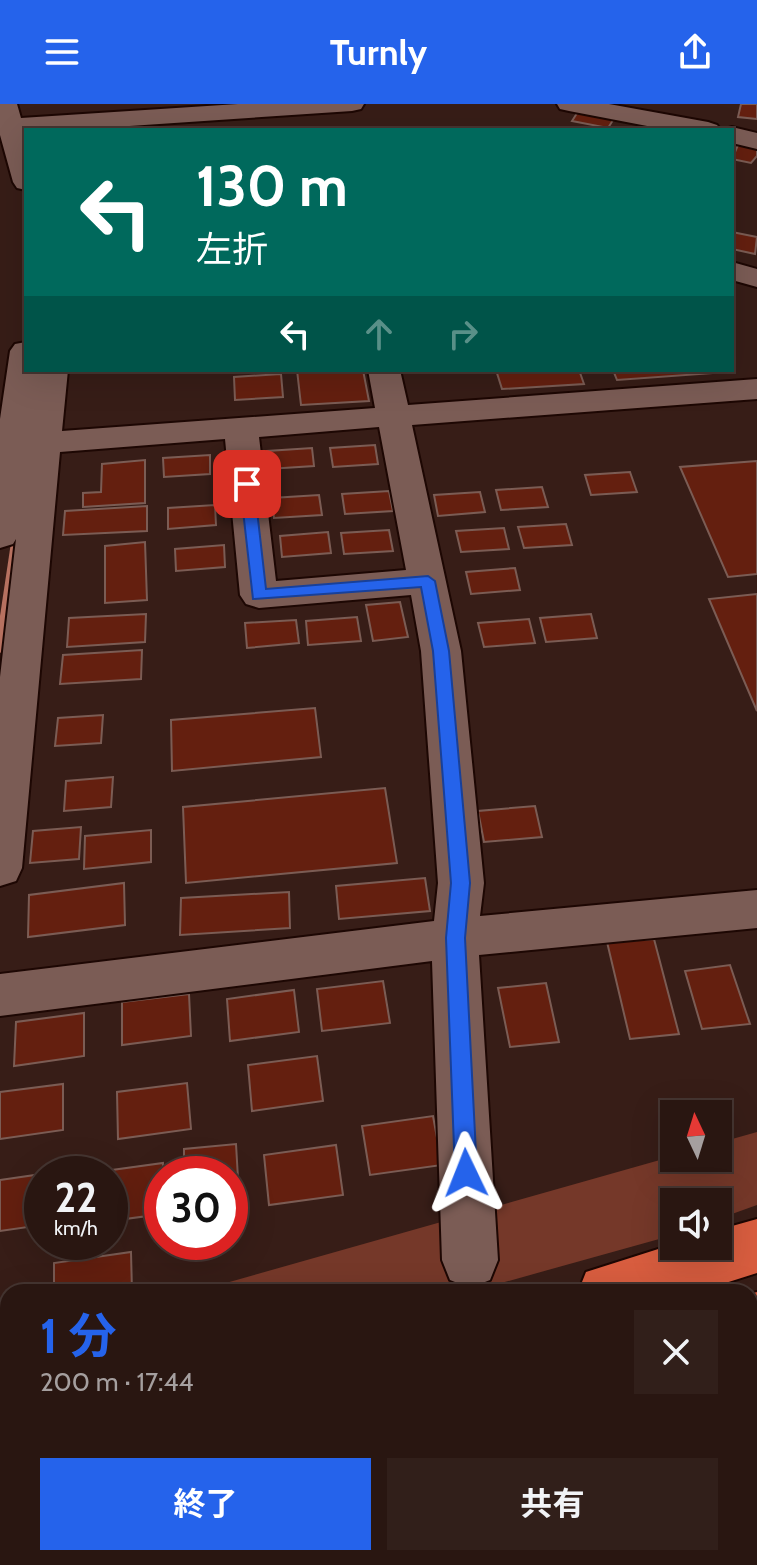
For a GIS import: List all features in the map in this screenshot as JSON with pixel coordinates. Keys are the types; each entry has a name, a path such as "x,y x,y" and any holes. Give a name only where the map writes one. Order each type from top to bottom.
{"highway":[{"path":"680,1270 757,1234"},
{"path":"633,1284 757,1246"}],"street":[{"path":"24,164 19,119 322,113 352,104"},
{"path":"569,104 699,128"},
{"path":"734,135 757,141"},
{"path":"734,272 757,278"},
{"path":"0,868 24,372"},
{"path":"0,536 19,444 51,372"},
{"path":"384,372 441,651 459,867 455,938 470,1260"},
{"path":"598,372 609,401"},
{"path":"19,444 757,389"},
{"path":"241,428 259,595 428,581"},
{"path":"0,995 455,938 757,909"}],"shaded area":[{"path":"757,1132 757,1205 732,1214 732,1188 660,1188 660,1239 498,1284 222,1284 660,1160 660,1172 732,1172 732,1139"}],"building":[{"path":"741,104 757,104 757,119 738,117"},
{"path":"579,110 615,117 608,128 572,121"},
{"path":"738,145 757,148 757,156 751,163 734,159"},
{"path":"734,232 757,237 755,254 734,249"},
{"path":"297,372 363,372 369,401 301,405"},
{"path":"497,372 580,372 584,384 502,389"},
{"path":"614,372 728,372 617,380"},
{"path":"281,374 283,397 235,400 234,377"},
{"path":"375,445 378,464 333,467 330,448"},
{"path":"312,448 314,466 268,469 267,451"},
{"path":"210,455 210,474 164,477 163,458"},
{"path":"145,460 145,503 83,507 83,493 101,492 102,464"},
{"path":"757,461 757,574 728,577 680,467"},
{"path":"630,472 637,492 591,495 585,475"},
{"path":"542,487 548,507 501,510 496,490"},
{"path":"389,491 393,511 345,514 342,494"},
{"path":"480,492 485,512 438,516 434,495"},
{"path":"319,495 322,515 274,518 272,498"},
{"path":"215,505 216,525 168,529 168,508"},
{"path":"147,506 147,531 63,535 65,511"},
{"path":"566,524 572,545 524,548 518,527"},
{"path":"504,528 509,549 461,552 456,531"},
{"path":"389,530 393,551 344,554 341,533"},
{"path":"328,532 331,553 282,557 280,536"},
{"path":"145,542 147,600 105,603 105,546"},
{"path":"224,545 225,567 176,571 175,549"},
{"path":"515,568 520,590 471,594 466,572"},
{"path":"757,594 757,711 709,599"},
{"path":"400,602 408,637 373,641 366,605"},
{"path":"146,614 145,642 67,647 69,618"},
{"path":"591,614 597,638 546,642 540,618"},
{"path":"357,617 361,641 308,645 306,621"},
{"path":"529,619 535,643 484,647 478,623"},
{"path":"296,620 299,643 247,648 245,623"},
{"path":"142,650 141,679 60,684 63,655"},
{"path":"315,708 321,757 172,771 171,720"},
{"path":"103,715 101,743 55,746 58,718"},
{"path":"113,777 111,807 64,811 66,781"},
{"path":"385,788 397,863 186,883 183,807"},
{"path":"535,806 542,837 484,842 478,811"},
{"path":"81,827 79,859 30,863 33,831"},
{"path":"151,830 151,862 84,869 85,836"},
{"path":"425,878 430,911 339,919 336,886"},
{"path":"124,883 125,925 28,937 29,895"},
{"path":"289,892 290,928 180,935 181,898"},
{"path":"654,939 679,1034 630,1039 607,942"},
{"path":"730,965 750,1024 702,1029 685,971"},
{"path":"383,981 390,1023 322,1031 317,989"},
{"path":"546,983 559,1042 510,1047 498,988"},
{"path":"294,990 299,1032 230,1041 227,999"},
{"path":"189,994 191,1036 122,1045 122,1002"},
{"path":"84,1013 84,1056 14,1066 16,1022"},
{"path":"317,1056 323,1101 252,1111 248,1065"},
{"path":"187,1083 191,1129 118,1139 117,1092"},
{"path":"63,1084 63,1130 0,1139 0,1092"},
{"path":"433,1116 442,1165 370,1175 362,1126"},
{"path":"236,1144 237,1156 184,1156 184,1149"},
{"path":"336,1145 343,1195 269,1205 264,1155"},
{"path":"144,1166 144,1216 128,1219 128,1168"},
{"path":"24,1177 24,1228 0,1231 0,1180"},
{"path":"128,1252 131,1252 132,1284 54,1284 54,1263 128,1260"}],"waterway":[{"path":"0,650 17,529"}],"route":[{"path":"247,484 259,595 428,581 441,651 461,883 455,938 466,1173"}]}
